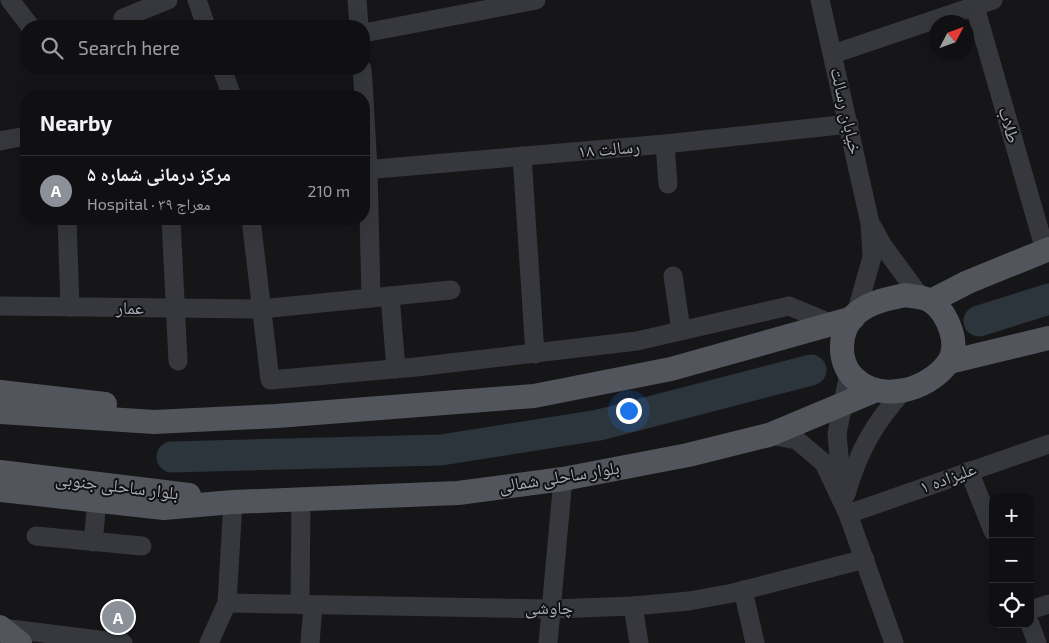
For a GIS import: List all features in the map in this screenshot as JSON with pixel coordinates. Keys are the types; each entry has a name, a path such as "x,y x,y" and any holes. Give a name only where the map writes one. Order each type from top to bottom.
{"main road":[{"path":"926,300 1047,249"},
{"path":"0,412 154,422 223,419 534,396 671,369 796,335 854,316 887,298 906,295 926,300 942,314 952,335 953,349 949,362 935,376 904,390 886,393 874,391 861,384 849,373 841,355 843,334 854,316"},
{"path":"949,362 1049,338"},
{"name":"بلوار ساحلی شمالی","path":"233,502 458,492 563,479 688,455 769,435 874,391"},
{"path":"0,392 223,419"},
{"name":"بلوار ساحلی جنوبی","path":"0,472 147,489 233,502"},
{"path":"0,490 164,508 233,502"},
{"path":"1,628 20,643"}],"street":[{"path":"10,0 25,20"},
{"path":"123,18 168,0"},
{"path":"197,0 204,20"},
{"path":"358,0 359,20"},
{"path":"370,32 536,0"},
{"name":"خیابان رسالت","path":"820,0 870,223 872,257 854,316"},
{"path":"833,54 974,4 993,0"},
{"name":"طلاب","path":"974,4 1047,249"},
{"path":"224,75 230,90"},
{"path":"362,75 363,90"},
{"name":"رسالت ۱۸","path":"370,170 665,144 849,124"},
{"path":"0,141 20,137"},
{"path":"665,144 668,184"},
{"path":"522,156 535,354"},
{"name":"خیابان رسالت","path":"870,223 883,246 926,300"},
{"path":"67,225 70,307"},
{"path":"171,225 177,308 178,361"},
{"path":"252,225 270,380 396,369 638,341 789,306 830,323"},
{"path":"368,225 371,298"},
{"path":"673,276 681,330"},
{"name":"عمار","path":"0,306 261,309 451,290"},
{"path":"390,296 396,369"},
{"path":"846,508 837,434 849,373"},
{"path":"846,508 856,460 879,419 904,390"},
{"path":"769,435 797,440 824,464 846,508 894,643"},
{"name":"علیزاده ۱","path":"846,508 969,471 1049,444"},
{"path":"969,471 989,521"},
{"path":"548,643 563,479"},
{"path":"301,499 306,604 310,643"},
{"path":"93,542 97,501"},
{"path":"209,643 227,603 233,502"},
{"path":"36,536 142,546"},
{"name":"چاوشی","path":"227,603 552,609 633,606 689,601 743,590 865,559"},
{"path":"743,590 755,643"},
{"path":"1034,609 1049,604"},
{"path":"633,606 638,643"},
{"path":"1,628 123,643"},
{"path":"1031,628 1037,643"}],"waterway":[{"path":"979,321 1049,299"},
{"path":"172,457 441,450 599,425 811,370"}],"place":[{"name":"مرکز درمانی شماره ۵","path":"118,617"}]}
